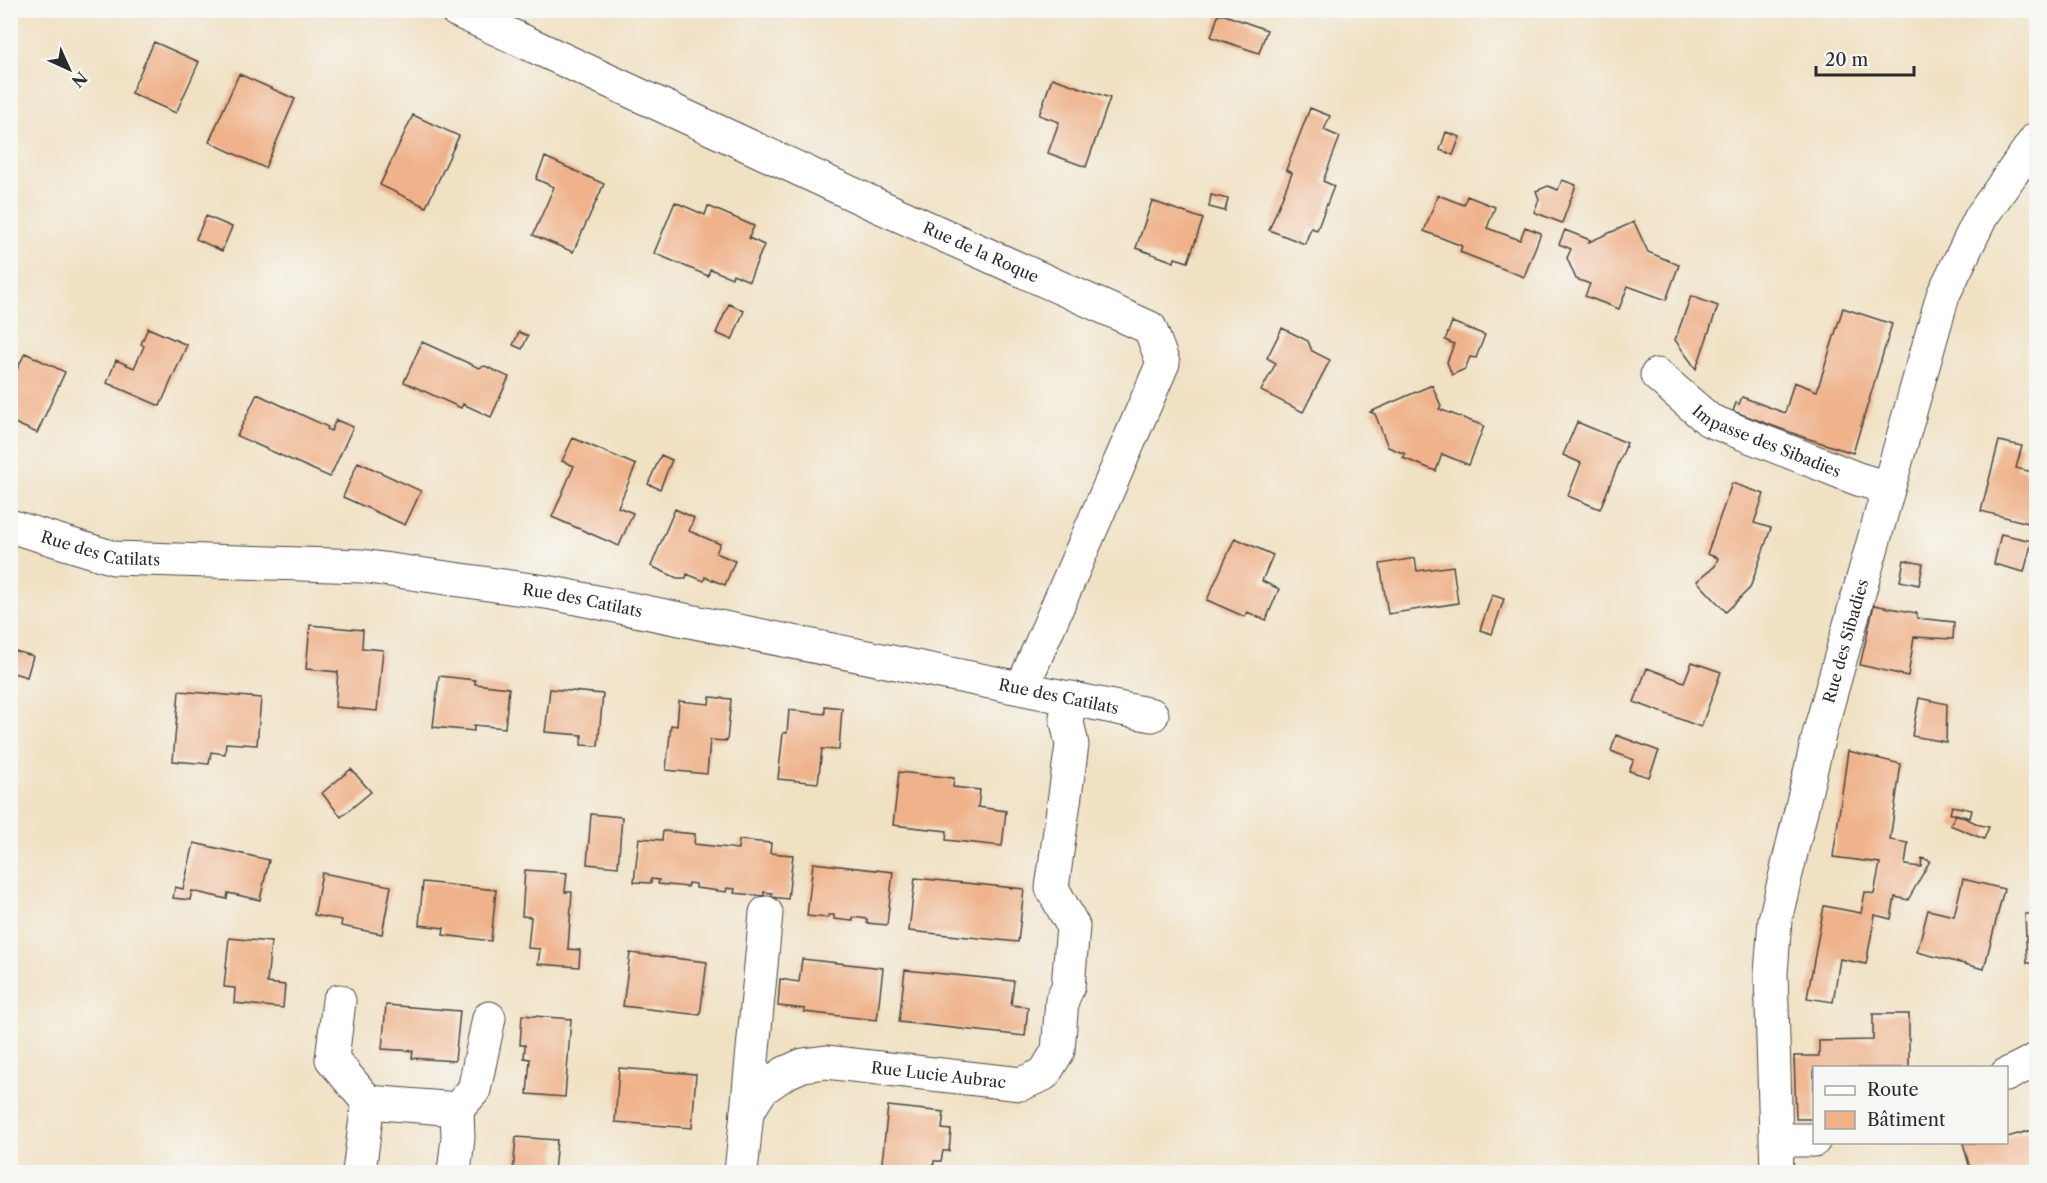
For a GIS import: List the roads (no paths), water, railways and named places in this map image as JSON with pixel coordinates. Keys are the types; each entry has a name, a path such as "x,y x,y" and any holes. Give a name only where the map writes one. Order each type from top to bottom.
{"street":[{"name":"Rue de la Roque","path":"456,10 881,207 1150,328 1163,363 1022,688"},
{"name":"Rue des Sibadies","path":"1777,1173 1771,974 1775,920 1820,731 1943,295 1981,217 2037,139"},
{"name":"Impasse des Sibadies","path":"1657,375 1709,420 1858,479 1888,488"},
{"name":"Rue des Catilats","path":"10,526 114,558 362,566 552,593 1152,715"},
{"name":"Rue Lucie Aubrac","path":"747,1112 762,1089 785,1073 803,1065 826,1062 1022,1084 1044,1074 1058,1051 1062,1000 1068,987 1073,926 1052,888 1072,745 1066,717 1072,698"},
{"name":"Rue Lucie Aubrac","path":"741,1173 766,913"},
{"path":"339,1002 332,1059 368,1102 457,1109"},
{"path":"454,1173 458,1138 457,1109 474,1090 489,1018"},
{"path":"2008,1074 2037,1060"},
{"path":"359,1173 368,1102"},
{"path":"1777,1140 1813,1140"}]}
